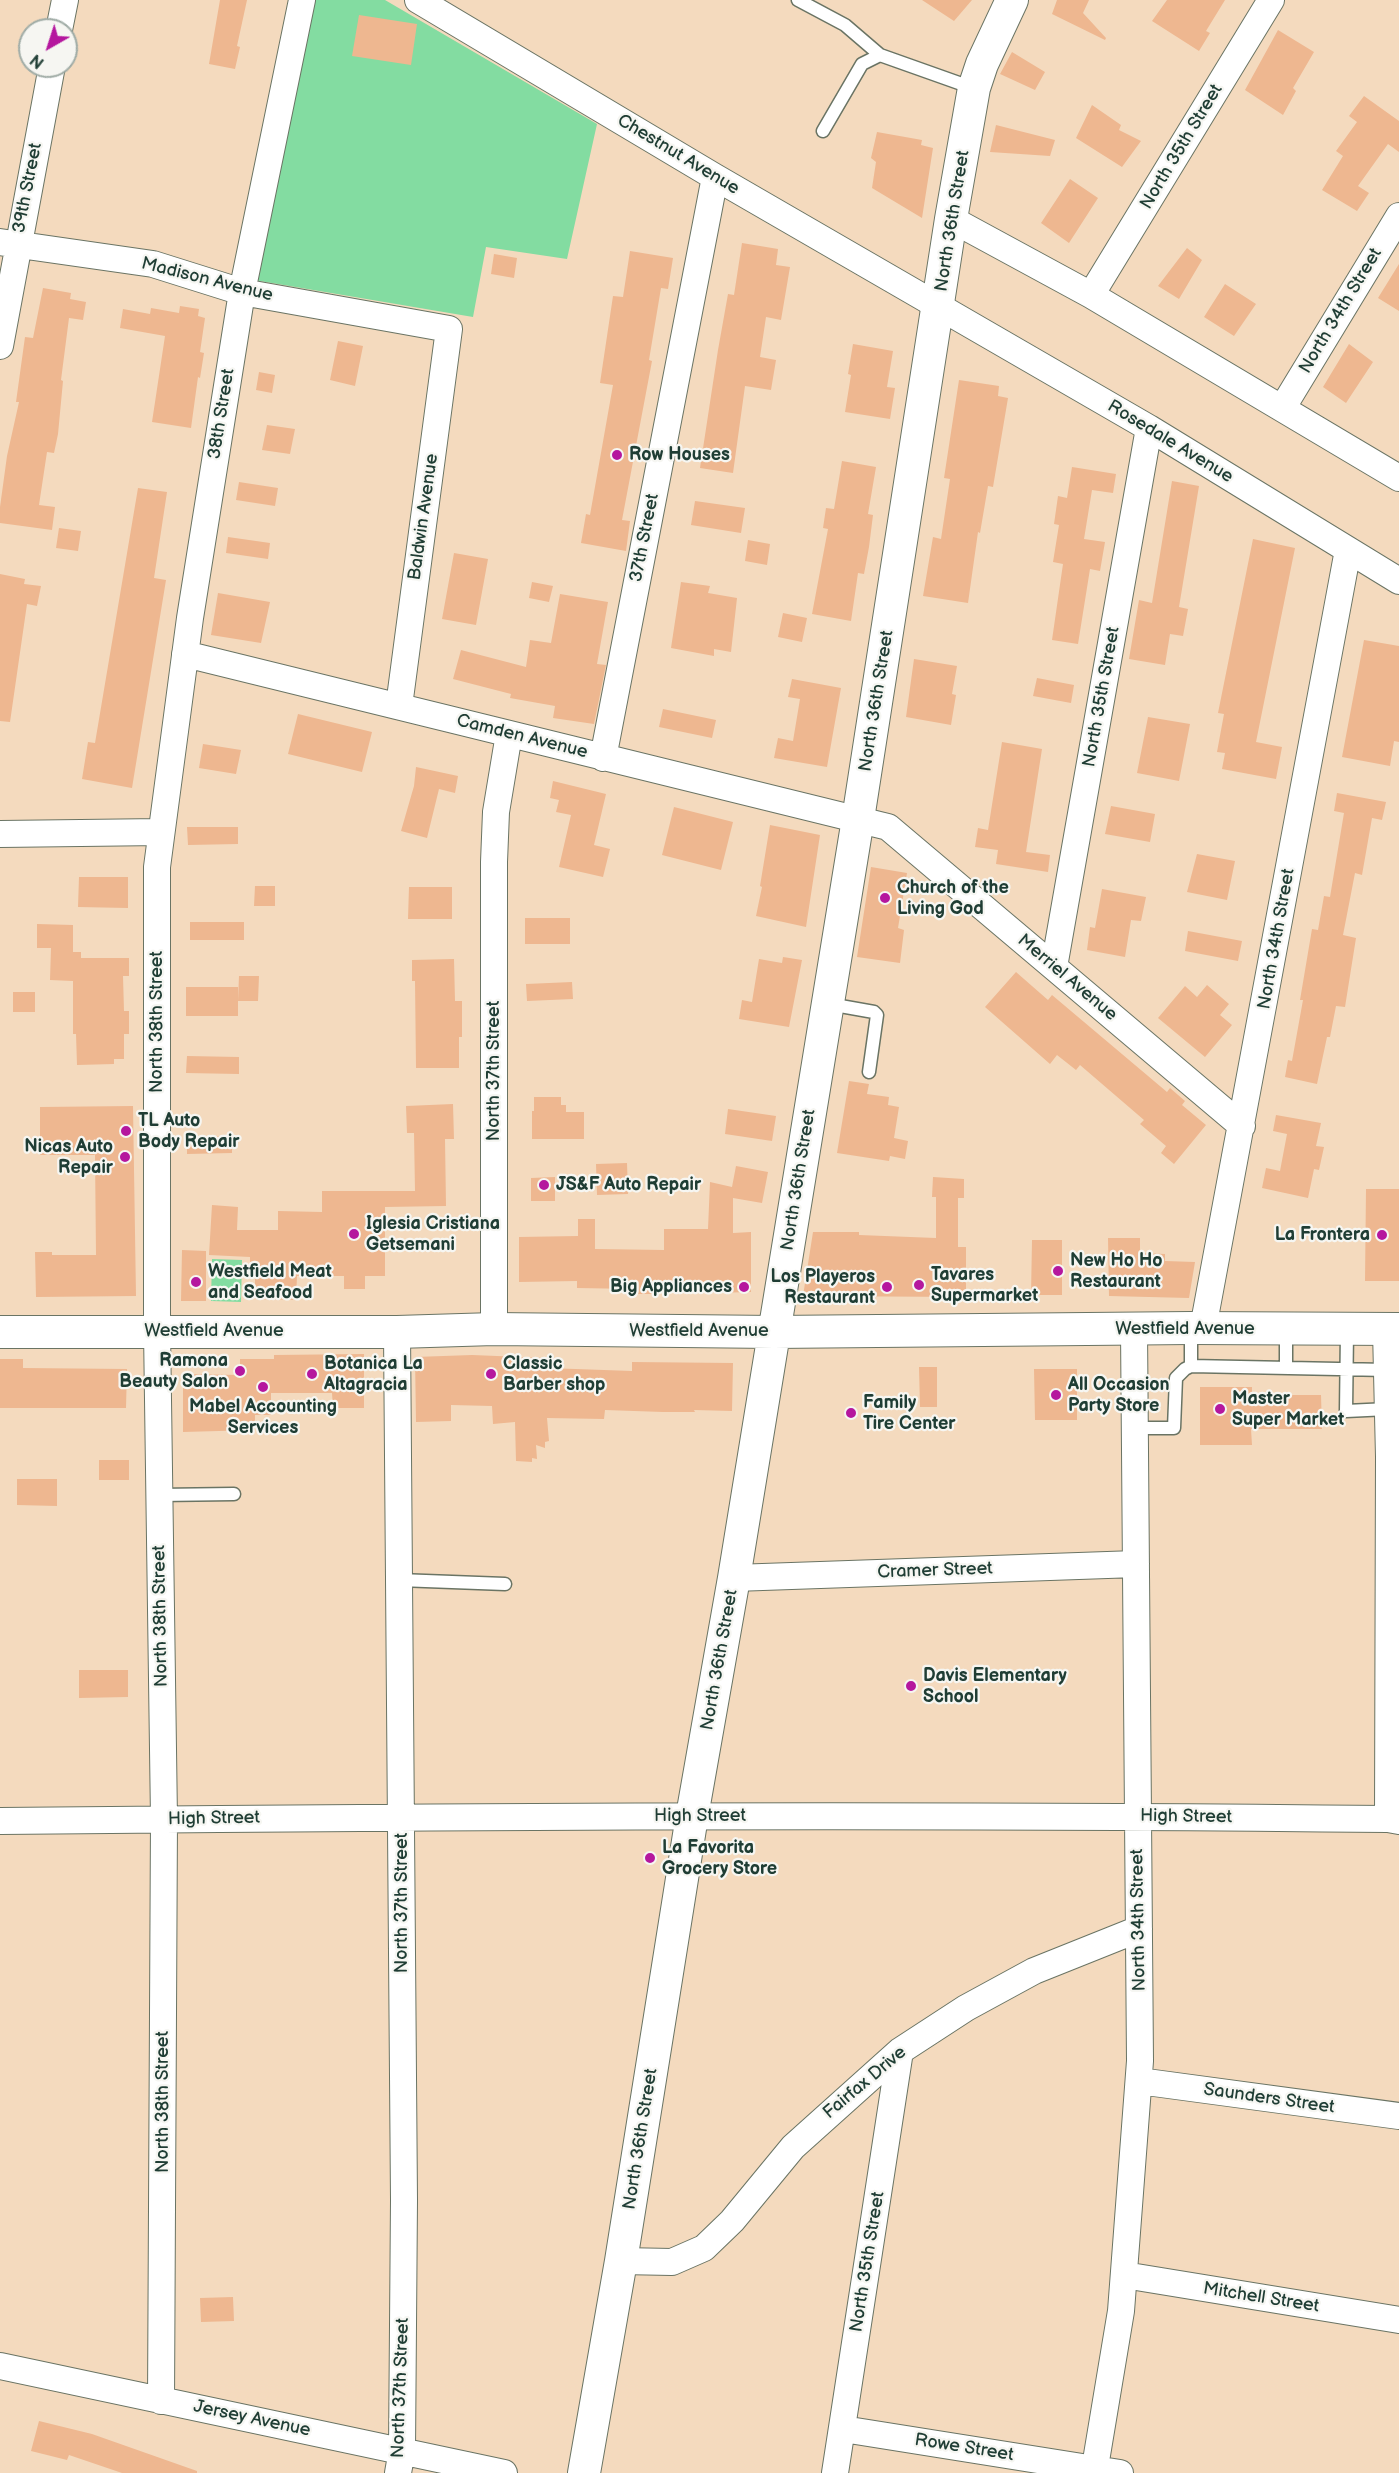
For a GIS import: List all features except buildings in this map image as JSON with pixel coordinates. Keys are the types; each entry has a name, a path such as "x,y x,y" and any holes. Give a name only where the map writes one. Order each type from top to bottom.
{"street":[{"path":"61,18 64,0"},
{"name":"38th Street","path":"161,832 185,654 242,292 302,0"},
{"name":"Chestnut Avenue","path":"418,0 715,177 939,306"},
{"name":"North 36th Street","path":"584,2473 828,1004 951,219 974,88 982,64 1012,0"},
{"name":"North 35th Street","path":"1091,294 1271,0"},
{"name":"39th Street","path":"0,346 9,244 49,78"},
{"name":"37th Street","path":"603,758 715,177"},
{"name":"North 34th Street","path":"1282,407 1399,216"},
{"path":"951,219 1091,294 1399,478"},
{"name":"Madison Avenue","path":"9,244 153,264 242,292 449,328"},
{"name":"Rosedale Avenue","path":"939,306 1149,428 1399,580"},
{"name":"Baldwin Avenue","path":"399,706 449,328"},
{"name":"North 35th Street","path":"1054,967 1149,428"},
{"name":"North 34th Street","path":"1197,1328 1242,1126 1348,550"},
{"name":"Camden Avenue","path":"185,654 858,819"},
{"name":"North 37th Street","path":"494,1329 494,862 496,812 509,734"},
{"name":"Merriel Avenue","path":"858,819 888,827 1242,1126"},
{"path":"0,834 161,832"},
{"name":"North 38th Street","path":"161,832 158,867 157,1330 164,1819 161,2401"},
{"name":"Westfield Avenue","path":"0,1332 157,1330 397,1332 494,1329 774,1332 1197,1328 1393,1329"},
{"name":"North 34th Street","path":"1094,2471 1121,2311 1139,2081 1134,1329"},
{"path":"1393,1329 1387,1370 1393,1820"},
{"name":"North 37th Street","path":"397,1332 404,2189 400,2462"},
{"name":"Cramer Street","path":"734,1578 1136,1564"},
{"name":"High Street","path":"0,1821 401,1816 1137,1816 1393,1820"},
{"name":"Fairfax Drive","path":"621,2261 672,2262 704,2248 732,2221 793,2147 900,2051 966,2008 1034,1971 1139,1929"},
{"name":"North 35th Street","path":"835,2473 900,2051"},
{"name":"Saunders Street","path":"1139,2081 1399,2116"},
{"name":"Mitchell Street","path":"1124,2275 1399,2320"},
{"name":"Jersey Avenue","path":"0,2366 161,2401 400,2462 504,2473"},
{"name":"Rowe Street","path":"843,2429 1094,2471 1120,2473"}],"lane":[{"path":"798,0 845,25 880,55 974,88"},
{"path":"823,131 862,64 880,55"},
{"path":"828,1004 874,1012 877,1015 869,1072"},
{"path":"1191,1366 1197,1328"},
{"path":"1286,1329 1286,1368"},
{"path":"1347,1329 1346,1411 1388,1409"},
{"path":"1135,1428 1174,1428 1176,1378 1185,1368 1191,1366 1387,1370"},
{"path":"159,1495 234,1494"},
{"path":"399,1580 505,1584"}],"green space":[{"path":"308,0 385,0 597,124 567,259 486,247 473,317 254,280"},
{"path":"212,1259 242,1260 241,1302 211,1301"}],"place":[{"name":"Row Houses","path":"617,455"},
{"name":"Church of the Living God","path":"885,898"},
{"name":"TL Auto Body Repair","path":"126,1131"},
{"name":"Nicas Auto Repair","path":"125,1157"},
{"name":"JS&F Auto Repair","path":"544,1185"},
{"name":"Iglesia Cristiana Getsemani","path":"354,1234"},
{"name":"La Frontera","path":"1382,1235"},
{"name":"New Ho Ho Restaurant","path":"1058,1271"},
{"name":"Westfield Meat and Seafood","path":"196,1282"},
{"name":"Tavares Supermarket","path":"919,1285"},
{"name":"Big Appliances","path":"744,1287"},
{"name":"Los Playeros Restaurant","path":"887,1287"},
{"name":"Ramona Beauty Salon","path":"240,1371"},
{"name":"Botanica La Altagracia","path":"312,1374"},
{"name":"Classic Barber shop","path":"491,1374"},
{"name":"Mabel Accounting Services","path":"263,1387"},
{"name":"All Occasion Party Store","path":"1056,1395"},
{"name":"Master Super Market","path":"1220,1409"},
{"name":"Family Tire Center","path":"851,1413"},
{"name":"Davis Elementary School","path":"911,1686"},
{"name":"La Favorita Grocery Store","path":"650,1858"}]}
